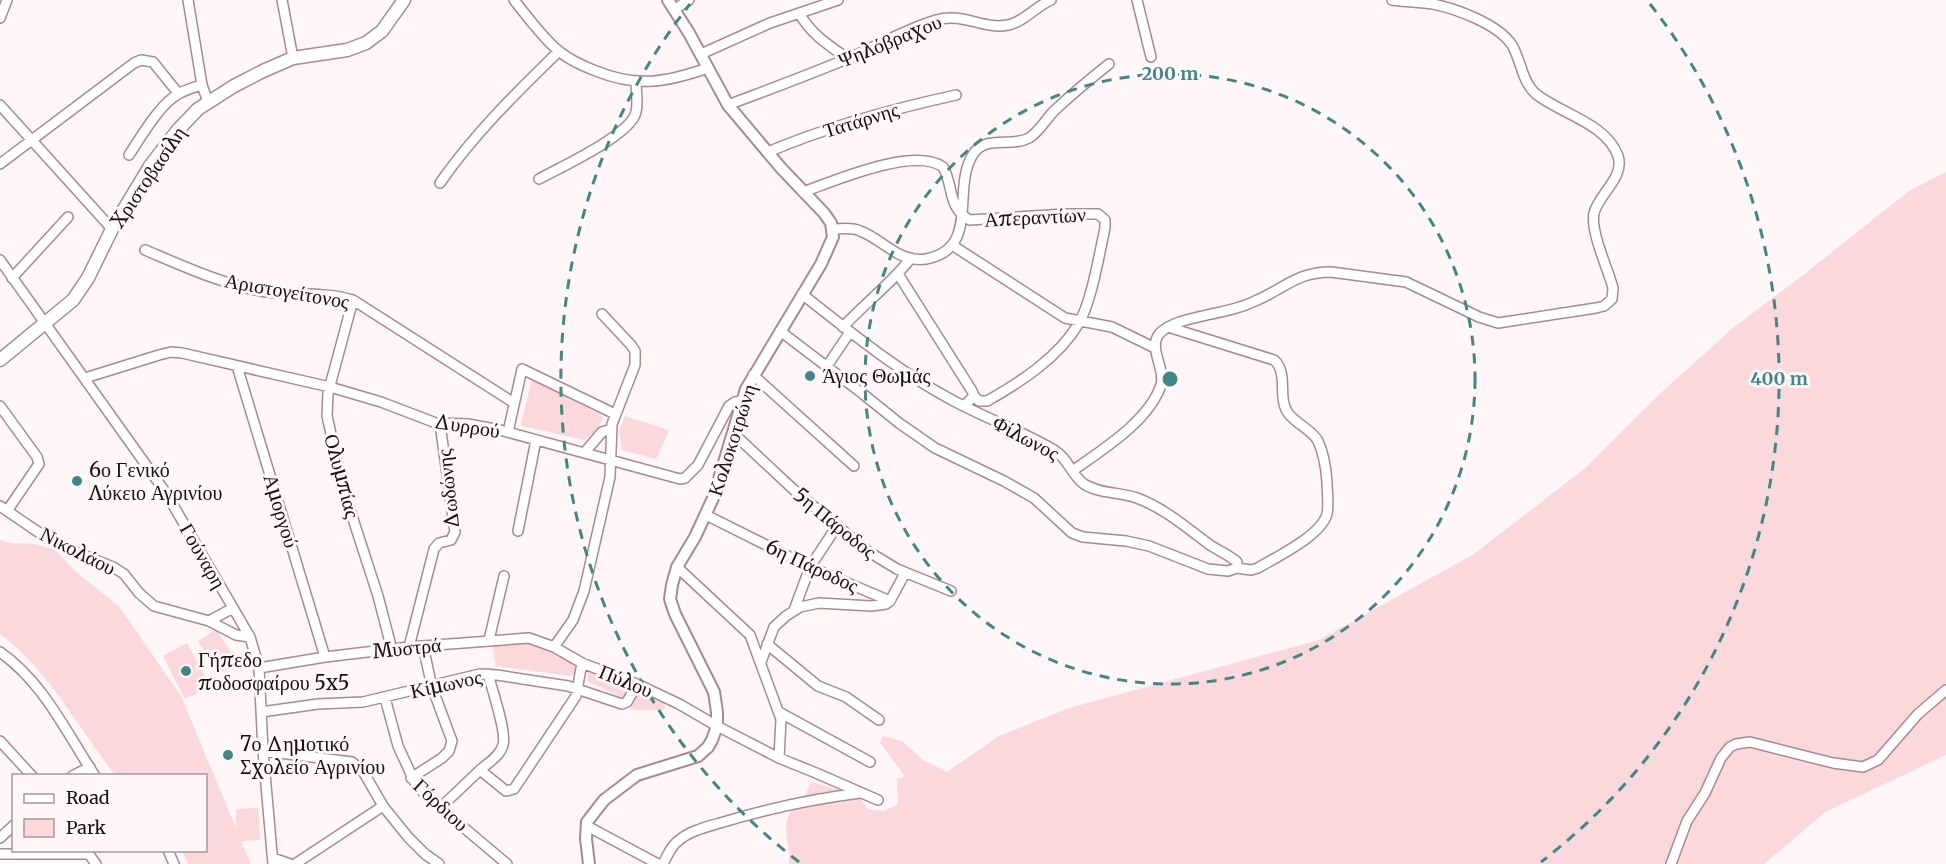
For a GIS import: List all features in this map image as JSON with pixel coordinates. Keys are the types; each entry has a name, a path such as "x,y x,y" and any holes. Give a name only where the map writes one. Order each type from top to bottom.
{"main road":[{"name":"Χριστοβασίλη","path":"0,360 64,309 81,290 112,229 161,152 186,121 208,102 249,78 293,58 360,46 382,31 404,0"}],"street":[{"path":"0,18 7,0"},
{"path":"188,0 202,85 208,102"},
{"path":"282,0 293,58"},
{"path":"514,0 558,51 577,64 618,79 636,82 674,78 708,68"},
{"path":"689,0 671,5 728,105 768,153 824,213 833,229 861,231 892,251 911,258 922,259 934,256 952,245 1060,316 1079,322 1112,327 1155,348"},
{"path":"701,54 770,22 838,0"},
{"name":"Ψηλόβραχου","path":"728,105 942,19 962,18 994,26 1011,25 1041,4 1051,0"},
{"path":"1137,0 1151,57"},
{"path":"1074,470 1132,425 1154,401 1162,379 1155,348 1158,335 1168,327 1241,307 1299,277 1320,272 1406,282 1479,317 1498,323 1596,308 1604,306 1612,299 1613,288 1593,220 1598,203 1619,168 1618,156 1609,142 1590,126 1534,92 1515,50 1500,32 1449,8 1392,0"},
{"path":"799,13 807,27 818,38 847,58"},
{"path":"440,183 461,152 480,130 558,51"},
{"name":"Χριστοβασίλη","path":"0,164 141,60 153,62 178,93"},
{"name":"Απεραντίων","path":"952,245 959,232 962,215 964,173 976,150 987,143 1019,141 1031,137 1074,91 1109,64"},
{"path":"539,179 614,136 627,126 636,112 636,82"},
{"path":"129,156 159,112 178,93 202,85"},
{"name":"Τατάρνης","path":"768,153 838,125 956,95"},
{"path":"0,105 112,229"},
{"name":"Απεραντίων","path":"803,192 889,163 929,162 939,164 945,170 956,207 970,220 1098,214 1106,223 1094,278 1079,322"},
{"path":"12,278 68,217"},
{"name":"Κολοκοτρώνη","path":"717,726 712,686 679,623 671,604 671,590 677,567 706,515 720,478 742,401 753,375 829,248 833,229"},
{"name":"Αριστογείτονος","path":"145,250 204,275 238,286 272,292 331,296 353,300 514,403"},
{"path":"827,366 859,309 898,274 911,258"},
{"name":"Γούναρη","path":"0,260 166,493 250,637 259,668 263,751 273,861"},
{"path":"898,274 979,401 987,401 1037,368 1056,352 1079,322"},
{"name":"Φίλωνος","path":"802,294 847,330 923,383 964,406 1053,449 1087,486 1128,495 1157,507 1232,557 1237,562 1233,570"},
{"name":"Ολυμπίας","path":"353,300 327,399 327,416 335,456 392,650"},
{"path":"554,647 573,620 584,591 610,477 611,429 635,365 636,358 631,345 602,314"},
{"path":"780,331 935,448 1034,498 1067,529 1078,536 1149,546 1202,567 1233,570 1258,568 1302,541 1321,525 1327,514 1328,506 1323,453 1317,440 1286,409 1278,363 1168,327"},
{"name":"Δυρρού","path":"85,378 171,352 182,353 330,387 381,402 440,424 468,424 508,432 671,477 685,478 698,465 729,406 742,401"},
{"name":"Αμοργού","path":"237,366 325,657"},
{"path":"508,432 522,369 615,414"},
{"path":"753,375 854,466"},
{"path":"964,406 974,396"},
{"path":"0,406 37,456 39,464 3,509"},
{"name":"Δωδώνης","path":"409,647 434,549 439,543 451,540 455,532 440,424"},
{"path":"585,452 602,432 611,429"},
{"name":"5η Πάροδος","path":"733,433 794,490 883,561 905,573 951,591"},
{"path":"518,531 536,440"},
{"name":"Νικολάου","path":"3,509 66,548 113,567 124,574 154,606 209,621 236,635 250,637"},
{"name":"6η Πάροδος","path":"706,515 810,567 890,601"},
{"path":"794,610 810,567 837,526"},
{"path":"677,567 750,635 779,712 782,727 779,758"},
{"path":"761,662 774,627 794,610 819,603 871,606 886,604 890,601 905,573"},
{"path":"489,640 504,576"},
{"path":"209,621 233,608"},
{"name":"Μυστρά","path":"259,668 325,657 489,640 529,638 554,647"},
{"path":"767,644 818,686 846,697 879,720"},
{"path":"411,778 442,758 451,746 451,736 432,687 423,646"},
{"name":"Πύλου","path":"554,647 582,663 637,684 679,704 779,758 878,800"},
{"path":"0,652 17,664 39,689 93,771"},
{"path":"480,770 506,790 514,789 570,704 578,689 582,663"},
{"path":"440,808 495,757 504,743 488,674"},
{"name":"Κίμωνος","path":"261,712 318,704 357,703 488,674 578,689 618,704 627,702 637,684"},
{"path":"1671,864 1688,821 1705,793 1721,758 1730,747 1750,741 1833,763 1863,767 1878,760 1918,714 1946,690"},
{"name":"Γόρδιου","path":"385,698 398,746 411,778 422,792 507,864"},
{"path":"779,712 870,762"},
{"path":"589,864 587,826 590,817 604,800 637,775 692,759 703,752 712,740 717,726"},
{"path":"0,741 30,774"},
{"name":"Γόρδιου","path":"263,751 352,762 364,773 383,806 413,843 439,864"},
{"path":"663,864 675,843 707,827 746,815 820,798 860,793"},
{"path":"295,864 383,806"},
{"path":"587,826 658,864"},
{"path":"0,838 12,827"},
{"path":"0,854 88,852 96,864"},
{"path":"273,861 290,864"}],"green space":[{"path":"1946,172 1946,755 1825,812 1764,864 789,864 787,819 800,803 811,782 857,795 868,809 884,811 898,804 897,779 905,776 880,743 883,736 902,741 923,760 947,772 999,736 1069,708 1319,640 1474,554 1584,469 1662,392 1733,328 1909,191"},
{"path":"532,379 601,415 603,418 598,427 584,440 523,426 521,424"},
{"path":"625,416 669,430 656,459 622,450 619,430"},
{"path":"0,540 35,544 55,550 77,573 118,605 181,696 236,828 236,809 258,808 260,840 241,841 251,864 188,864 182,852 207,852 207,774 114,774 48,682 17,648 0,634"},
{"path":"216,629 238,664 219,674 198,641"},
{"name":"Γήπεδο ποδοσφαίρου 5x5","path":"187,643 210,686 185,699 163,656"},
{"path":"529,644 572,661 575,664 575,673 571,676 496,666 492,646"},
{"path":"589,668 633,683 625,699 589,682 587,680"},
{"path":"641,688 666,699 664,710 630,710"}],"place":[{"name":"Άγιος Θωμάς","path":"810,376"},
{"name":"6ο Γενικό Λύκειο Αγρινίου","path":"77,481"},
{"name":"Γήπεδο ποδοσφαίρου 5x5","path":"186,671"},
{"name":"7ο Δημοτικό Σχολείο Αγρινίου","path":"228,755"}]}
